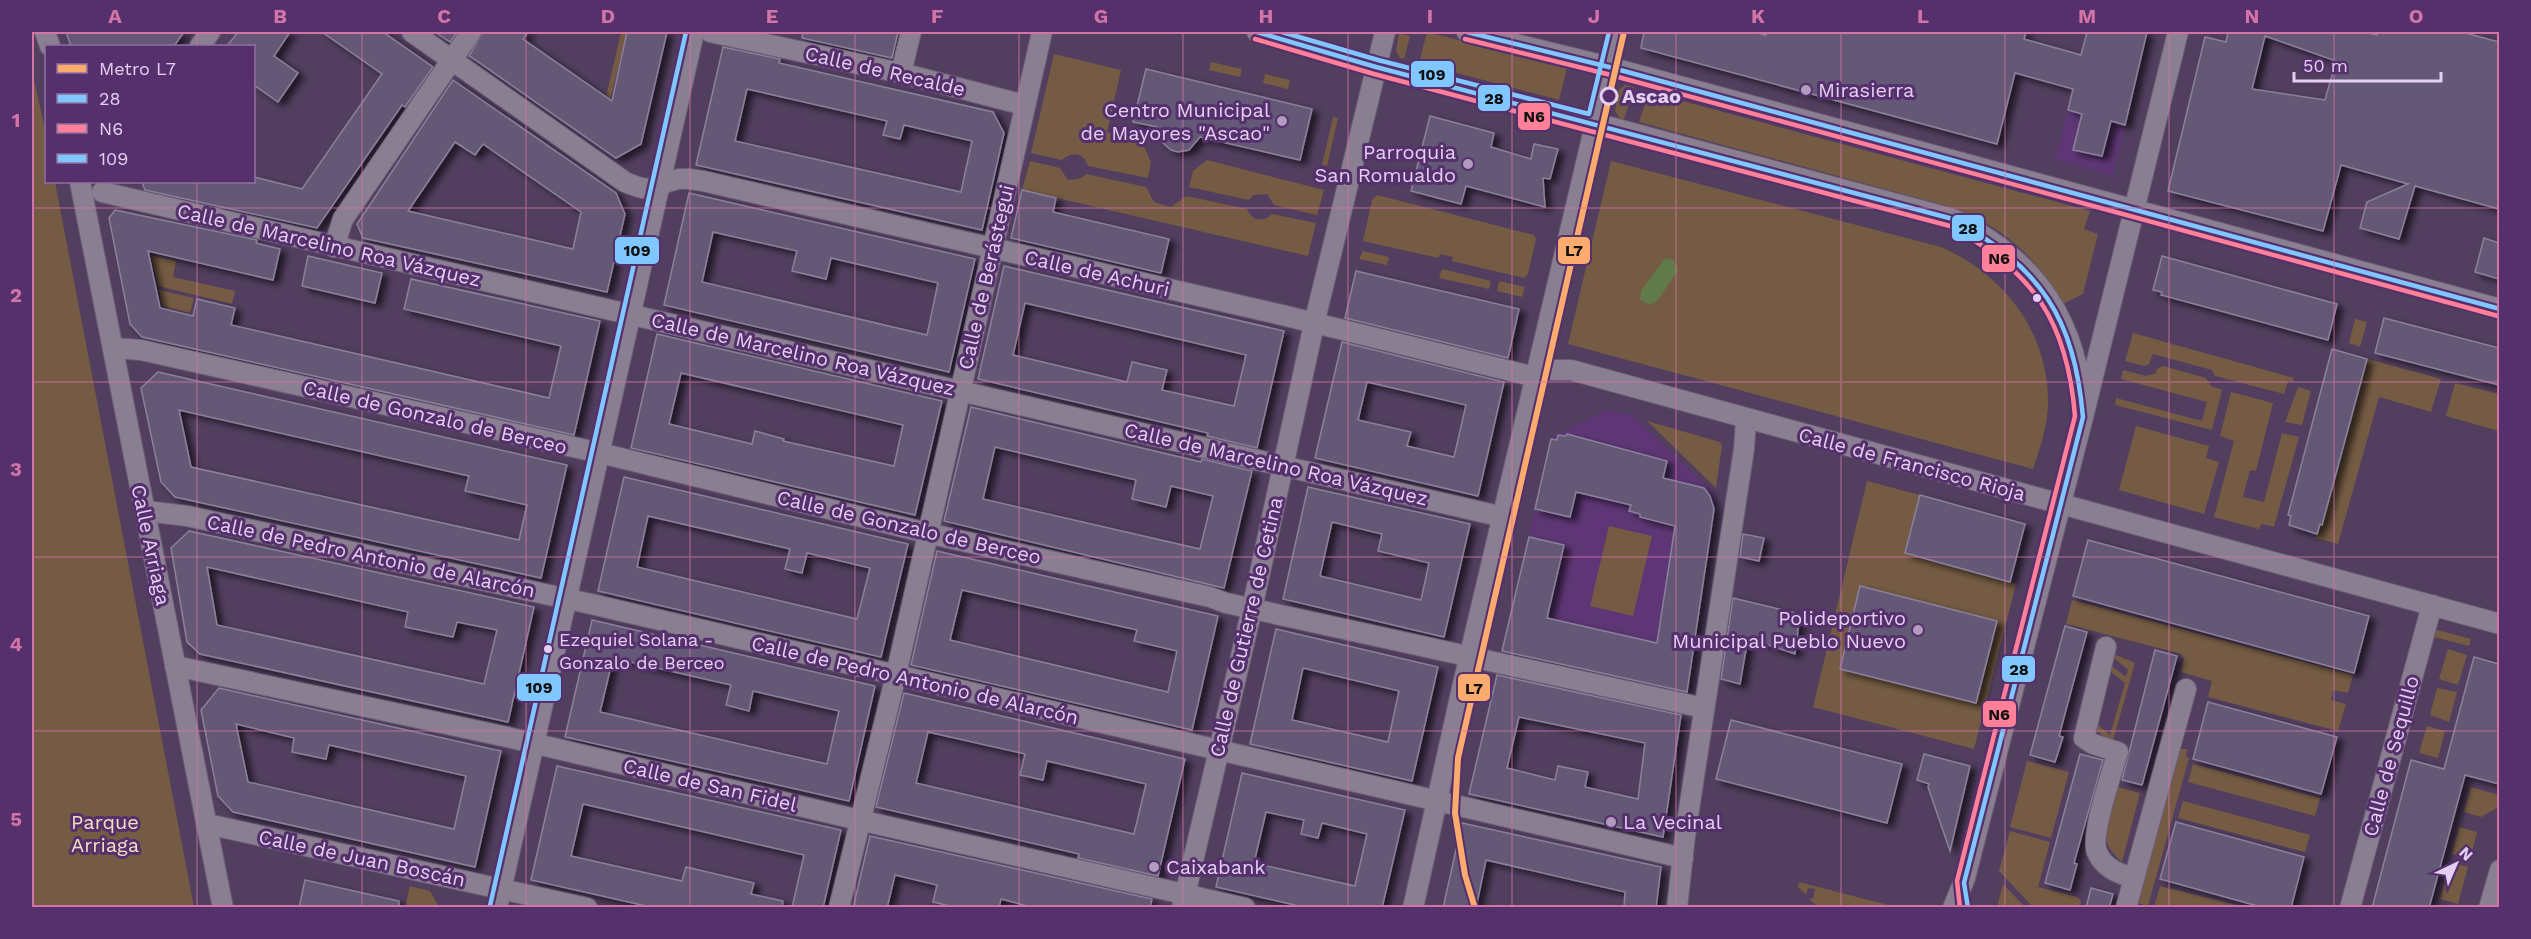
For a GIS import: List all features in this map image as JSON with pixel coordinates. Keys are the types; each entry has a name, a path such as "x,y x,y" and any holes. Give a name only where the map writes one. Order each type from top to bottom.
{"street":[{"path":"201,45 210,32"},
{"path":"412,32 625,182 649,190 659,188"},
{"path":"334,247 343,219 471,32"},
{"path":"497,908 694,32"},
{"name":"Calle de Recalde","path":"710,32 902,74 1024,105"},
{"path":"902,74 911,32"},
{"name":"Calle de Berástegui","path":"839,908 896,675 1042,32"},
{"path":"1257,32 1376,67 1953,219 1980,232 2008,253 2030,274 2060,316 2077,361 2082,385 2083,417"},
{"name":"Calle de Gutierre de Cetina","path":"1183,900 1252,609 1314,324 1385,32"},
{"path":"1467,32 1609,67 2499,309"},
{"path":"1413,908 1617,32"},
{"path":"1953,908 1964,883 2178,32"},
{"name":"Calle de Achuri","path":"659,188 680,179 703,181 1535,377"},
{"name":"Calle de Marcelino Roa Vázquez","path":"80,184 105,187 334,247 630,313 960,392 1503,516"},
{"name":"Calle Arriaga","path":"80,184 223,908"},
{"name":"Calle de Gonzalo de Berceo","path":"113,348 141,350 600,453 927,533 1210,597 1252,609 1704,708"},
{"name":"Calle de Francisco Rioja","path":"1535,377 1547,370 1570,370 1746,420 2499,624"},
{"path":"1677,908 1704,708 1744,449 1746,420"},
{"name":"Calle de Pedro Antonio de Alarcón","path":"146,511 187,516 567,599 1683,858"},
{"name":"Calle de Sequillo","path":"2350,908 2432,605"},
{"path":"2106,648 2084,738 2093,744 2118,752 2095,837 2097,852 2112,870 2134,877"},
{"name":"Calle de San Fidel","path":"175,666 535,744 859,820 1183,900 1245,908"},
{"path":"2126,908 2186,689"},
{"name":"Calle de Juan Boscán","path":"207,824 587,908"},
{"path":"2489,908 2499,870"},
{"path":"1964,883 1968,908"}],"shaded area":[{"path":"2070,103 2127,118 2113,176 2055,159"},
{"path":"1665,258 1674,260 1678,270 1658,300 1650,305 1640,300 1641,291"},
{"path":"1607,410 1632,415 1716,495 1687,692 1502,652 1552,437"}],"green space":[{"path":"621,32 627,32 610,100 606,97"},
{"path":"1427,32 1567,68 1559,100 1419,63"},
{"path":"1399,33 1410,36 1404,59 1400,58 1396,51"},
{"path":"1054,54 1121,70 1107,132 1143,144 1151,162 1148,178 1088,166 1086,161 1077,154 1062,160 1031,153"},
{"path":"1211,62 1242,69 1240,77 1209,70"},
{"name":"Parque Arriaga","path":"32,71 45,130 45,183 55,183 194,907 32,907"},
{"path":"1265,74 1290,80 1288,89 1263,83"},
{"path":"1625,85 1634,87 1624,119 1620,119 1615,111 1619,90"},
{"path":"1649,92 2090,211 2084,229 2098,234 2083,294 2063,304 2029,257 2016,245 1987,224 1951,207 1639,122"},
{"path":"1333,117 1338,118 1327,166 1322,165"},
{"path":"1207,160 1324,190 1317,215 1274,205 1267,194 1253,195 1249,200 1189,187 1193,171"},
{"path":"1030,161 1060,168 1068,180 1082,178 1086,174 1146,187 1154,202 1171,207 1186,196 1247,209 1252,216 1261,220 1272,214 1316,223 1308,256 1022,190"},
{"path":"1611,161 1941,247 1964,259 1985,274 2004,291 2019,310 2032,331 2041,355 2047,380 2048,406 2045,430 2033,469 1568,344"},
{"path":"1377,195 1534,235 1536,239 1528,274 1524,278 1452,261 1453,257 1440,254 1438,258 1363,241 1372,200"},
{"path":"1363,251 1389,257 1387,265 1359,259"},
{"path":"151,255 176,261 173,277 235,291 232,304 158,286"},
{"path":"1442,269 1491,281 1489,289 1439,278"},
{"path":"1499,281 1525,287 1522,297 1497,291"},
{"path":"159,290 194,298 190,313 162,306"},
{"path":"2355,319 2367,322 2360,347 2349,343"},
{"path":"2133,333 2294,378 2293,382 2288,381 2284,394 2215,376 2212,370 2153,354 2149,364 2144,366 2125,361"},
{"path":"2364,358 2441,379 2431,412 2379,397 2338,544 2316,538 2325,516 2324,508 2327,508 2353,412 2350,411 2355,392 2358,393 2359,376 2362,377 2365,368 2362,367"},
{"path":"2163,366 2206,378 2211,386 2222,390 2212,430 2115,405 2116,398 2202,421 2207,402 2121,379 2123,370 2146,376 2156,373 2157,369"},
{"path":"2455,383 2499,394 2499,431 2446,416"},
{"path":"2298,387 2311,391 2302,425 2285,422"},
{"path":"2231,392 2273,403 2256,471 2250,470 2243,497 2264,502 2282,433 2299,437 2274,527 2262,524 2259,529 2214,517 2234,441 2220,436"},
{"path":"1647,421 1720,442 1722,446 1716,488"},
{"path":"2136,426 2209,446 2206,458 2219,462 2204,514 2119,490"},
{"name":"Polideportivo Municipal Pueblo Nuevo","path":"1867,481 1920,495 1905,553 2016,584 1974,749 1813,707"},
{"path":"1609,526 1652,536 1633,616 1590,606"},
{"path":"2072,600 2353,675 2348,693 2333,690 2331,700 2346,704 2338,731 2208,697 2212,681 2181,672 2184,659 2181,654 2066,624"},
{"path":"2437,630 2471,639 2469,646 2434,637"},
{"path":"2448,649 2467,655 2458,685 2439,679"},
{"path":"2116,655 2135,663 2112,744 2095,729 2095,726 2098,725 2110,735 2125,683 2110,671 2110,668 2113,667 2126,677 2128,670 2113,657"},
{"path":"2437,688 2457,692 2449,722 2430,715"},
{"path":"2427,726 2445,731 2438,758 2419,753"},
{"path":"2187,749 2186,757 2189,758 2148,906 2134,902 2176,752"},
{"path":"2027,761 2069,772 2051,838 2010,827"},
{"path":"2193,764 2320,798 2315,816 2188,782"},
{"path":"2118,787 2140,793 2122,862 2107,843 2106,834"},
{"path":"2471,787 2499,795 2497,808 2481,817 2464,812"},
{"path":"2183,801 2310,835 2305,852 2178,818"},
{"path":"2459,827 2477,832 2470,859 2452,854"},
{"path":"2010,831 2050,842 2038,887 2077,897 2081,901 2080,907 2032,906 1999,871"},
{"path":"2450,862 2468,867 2458,904 2440,899"},
{"path":"1799,882 1896,907 1818,907 1808,898 1813,899 1815,889 1808,888 1806,895 1798,887"},
{"path":"2003,884 2025,907 1999,907"},
{"path":"410,886 430,891 439,907 405,907"},
{"path":"2160,886 2244,907 2154,907"}],"building":[{"path":"66,32 184,32 175,45 71,45"},
{"path":"238,32 290,32 274,56 298,73 278,102 255,86 255,45 228,45"},
{"path":"322,32 383,32 433,67 405,107 402,105 317,228 145,190 142,183 255,183 255,177 302,189 382,74"},
{"path":"435,32 457,32 450,42"},
{"path":"483,32 528,32 523,39 612,101 627,32 667,32 641,144 616,158 469,56"},
{"path":"803,32 898,32 892,58 802,38"},
{"path":"1644,32 1753,32 1766,35 1767,32 2026,32 2024,39 2081,55 2087,32 2147,32 2125,125 2111,121 2102,156 2073,150 2082,114 2068,110 2073,89 2015,73 1997,144 1641,48"},
{"path":"2228,32 2363,32 2377,35 2378,32 2462,32 2499,42 2499,209 2415,186 2399,239 2360,228 2367,202 2408,184 2341,165 2323,231 2168,191 2205,37 2226,42","holes":["2265,36 2336,61 2325,100 2252,89"]},
{"path":"723,47 780,59 779,63 993,112 1004,133 982,230 696,165","holes":["747,89 887,121 883,135 900,139 904,125 972,141 961,192 735,141"]},
{"path":"1146,69 1312,109 1300,160 1200,137 1189,150 1178,152 1171,150 1162,142 1157,127 1133,122"},
{"path":"453,80 616,193 625,214 607,292 363,238 357,224","holes":["455,142 475,155 483,144 581,212 573,249 408,211"]},
{"name":"Parroquia San Romualdo","path":"1430,116 1494,133 1491,147 1531,159 1534,144 1558,149 1550,179 1543,178 1545,207 1466,186 1461,204 1411,191"},
{"path":"1022,190 1056,198 1053,212 1169,239 1161,273 1011,238"},
{"path":"689,193 975,259 949,372 664,305","holes":["713,232 797,251 792,271 826,279 831,258 938,283 927,335 702,282"]},
{"path":"115,210 257,240 256,243 280,249 273,280 148,251 160,308 193,316 197,299 235,308 231,325 549,398 561,346 404,309 411,279 600,321 574,435 142,337 130,324 109,218"},
{"path":"2484,238 2499,243 2499,279 2475,272"},
{"path":"308,256 382,273 375,303 302,286"},
{"path":"2162,256 2337,304 2328,340 2161,295 2162,292 2153,290"},
{"path":"1004,266 1284,331 1257,448 1207,436 1208,433 978,379","holes":["1025,303 1246,355 1234,406 1162,390 1167,370 1132,362 1127,382 1013,355"]},
{"path":"1356,271 1519,309 1508,358 1345,318"},
{"path":"2384,318 2499,348 2499,385 2375,353"},
{"path":"657,334 942,401 915,515 631,448","holes":["681,373 903,425 894,466 783,441 784,439 755,431 752,444 669,424"]},
{"path":"1342,342 1504,382 1478,496 1315,458","holes":["1367,382 1466,405 1454,457 1407,446 1411,432 1358,420"]},
{"path":"2332,349 2367,359 2322,525 2320,524 2317,534 2289,525 2291,516 2288,515"},
{"path":"158,372 567,465 541,578 175,497 161,482 141,388","holes":["179,410 469,476 465,491 527,505 519,540 191,467"]},
{"path":"971,407 1201,462 1202,459 1252,471 1224,588 944,521","holes":["995,447 1136,480 1132,499 1166,507 1171,486 1213,496 1200,549 983,499"]},
{"path":"1567,434 1667,461 1663,478 1704,488 1710,496 1714,509 1687,692 1502,651 1529,537 1564,545 1547,618 1657,643 1675,526 1640,517 1640,514 1629,511 1631,505 1576,492 1570,517 1535,509 1551,439 1557,440 1558,435 1566,436"},
{"path":"624,477 908,544 881,657 598,591","holes":["648,516 790,549 785,569 802,573 807,553 870,568 857,619 637,567"]},
{"path":"1308,487 1470,524 1444,637 1283,599","holes":["1332,522 1382,534 1378,551 1429,563 1421,600 1320,576"]},
{"path":"1920,495 2025,524 2010,582 1905,553"},
{"path":"189,531 534,607 508,722 200,654 187,642 171,548","holes":["207,567 408,612 405,627 453,637 457,622 497,630 484,684 217,625"]},
{"path":"1743,534 1764,538 1759,561 1740,557"},
{"path":"2088,540 2369,616 2354,673 2073,596"},
{"path":"937,551 1218,616 1192,730 911,665","holes":["962,590 1137,630 1134,641 1177,651 1168,692 950,640"]},
{"path":"1860,586 1997,621 1976,703 1840,669"},
{"path":"1733,598 1800,614 1795,654 1748,638 1740,684 1721,679"},
{"path":"592,620 875,686 849,801 565,737","holes":["613,658 731,685 726,705 749,711 753,691 839,711 827,764 600,712"]},
{"path":"2065,626 2087,632 2059,736 2063,737 2055,762 2030,755"},
{"path":"1276,629 1438,667 1412,781 1250,744","holes":["1303,668 1399,691 1388,742 1292,720"]},
{"path":"2155,650 2177,656 2142,785 2122,780"},
{"path":"2474,657 2499,664 2499,784 2465,775 2429,908 2372,908 2411,760 2444,769"},
{"path":"1497,675 1681,715 1663,837 1469,794","holes":["1519,717 1645,743 1638,799 1585,787 1588,772 1558,766 1555,780 1507,768"]},
{"path":"219,688 501,751 475,867 233,812 218,796 201,710","holes":["236,724 294,738 292,752 326,759 329,745 466,776 454,829 248,782"]},
{"path":"904,693 1185,759 1158,876 1078,858 1079,854 876,807","holes":["928,732 1025,754 1020,775 1043,780 1047,761 1146,784 1134,834 916,783"]},
{"path":"2208,702 2337,737 2321,794 2193,759"},
{"path":"1731,720 1902,764 1887,823 1716,779"},
{"path":"1924,754 1970,766 1950,851 1928,787 1929,784 1917,780"},
{"path":"2080,754 2103,760 2074,863 2077,864 2070,890 2045,883"},
{"path":"557,766 841,830 823,908 792,908 804,855 583,804 571,856 682,881 686,867 754,883 751,894 783,901 782,908 655,908 531,880"},
{"path":"1242,773 1405,810 1382,908 1308,908 1216,887","holes":["1266,812 1304,820 1301,834 1318,838 1322,823 1367,834 1355,886 1254,863"]},
{"path":"2176,822 2304,857 2291,908 2265,908 2160,879"},
{"path":"1462,823 1661,867 1656,908 1624,908 1625,892 1486,860 1476,908 1443,908"},
{"path":"870,836 1152,899 1150,908 1035,908 1001,899 999,908 958,908 933,902 937,885 895,875 887,908 853,908"},
{"path":"305,880 399,901 399,908 299,908"},
{"path":"2091,888 2113,894 2109,908 2086,908"}],"metro line":[{"name":"L7","path":"1475,908 1465,875 1455,813 1458,758 1624,32"}],"transit line":[{"name":"109","path":"490,906 686,32"},
{"name":"28","path":"1257,32 1376,67 1953,219 1983,237 2009,257 2048,299 2061,323 2071,351 2083,417 1964,883 1968,908"},
{"name":"109","path":"1282,32 1378,60 1589,114 1609,32"},
{"name":"28","path":"1467,32 1609,67 2500,309"},
{"name":"N6","path":"1255,39 1374,74 1950,226 2004,262 2024,281 2041,303 2054,326 2064,352 2071,382 2075,416 1957,881 1960,908"},
{"name":"N6","path":"1465,39 1607,74 2498,316"}],"place":[{"name":"Mirasierra","path":"1806,90"},
{"name":"Ascao","path":"1609,96"},
{"name":"Centro Municipal de Mayores \"Ascao\"","path":"1282,121"},
{"name":"Parroquia San Romualdo","path":"1468,164"},
{"name":"Polideportivo Municipal Pueblo Nuevo","path":"1918,630"},
{"name":"Ezequiel Solana - Gonzalo de Berceo","path":"548,649"},
{"name":"La Vecinal","path":"1611,822"},
{"name":"Caixabank","path":"1154,867"}]}
